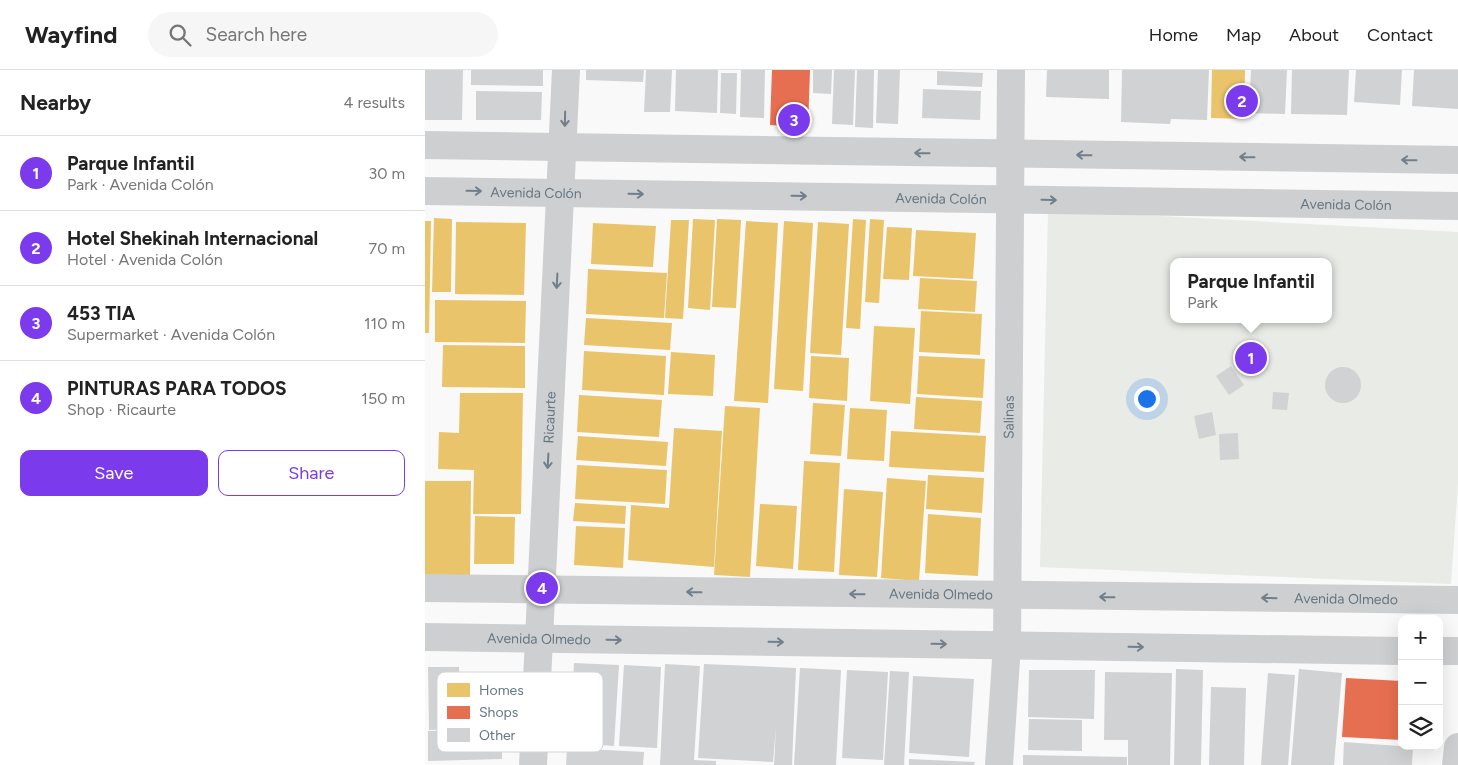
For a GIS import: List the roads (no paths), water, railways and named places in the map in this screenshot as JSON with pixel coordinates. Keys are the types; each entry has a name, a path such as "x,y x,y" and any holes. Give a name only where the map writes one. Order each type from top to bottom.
{"street":[{"name":"Ricaurte","path":"537,672 562,192 566,70"},
{"name":"Salinas","path":"999,765 1007,645 1008,596 1011,70"},
{"path":"425,146 1458,160"},
{"name":"Avenida Colón","path":"425,191 1458,206"},
{"name":"Avenida Olmedo","path":"425,588 1458,600"},
{"name":"Avenida Olmedo","path":"425,637 1398,651"},
{"path":"1443,651 1458,652"},
{"path":"1456,765 1458,747"},
{"name":"Ricaurte","path":"533,765 534,752"}],"place":[{"name":"Hotel Shekinah Internacional","path":"1242,101"},
{"name":"453 TIA","path":"794,120"},
{"name":"Parque Infantil","path":"1251,358"},
{"name":"PINTURAS PARA TODOS","path":"542,588"}]}
